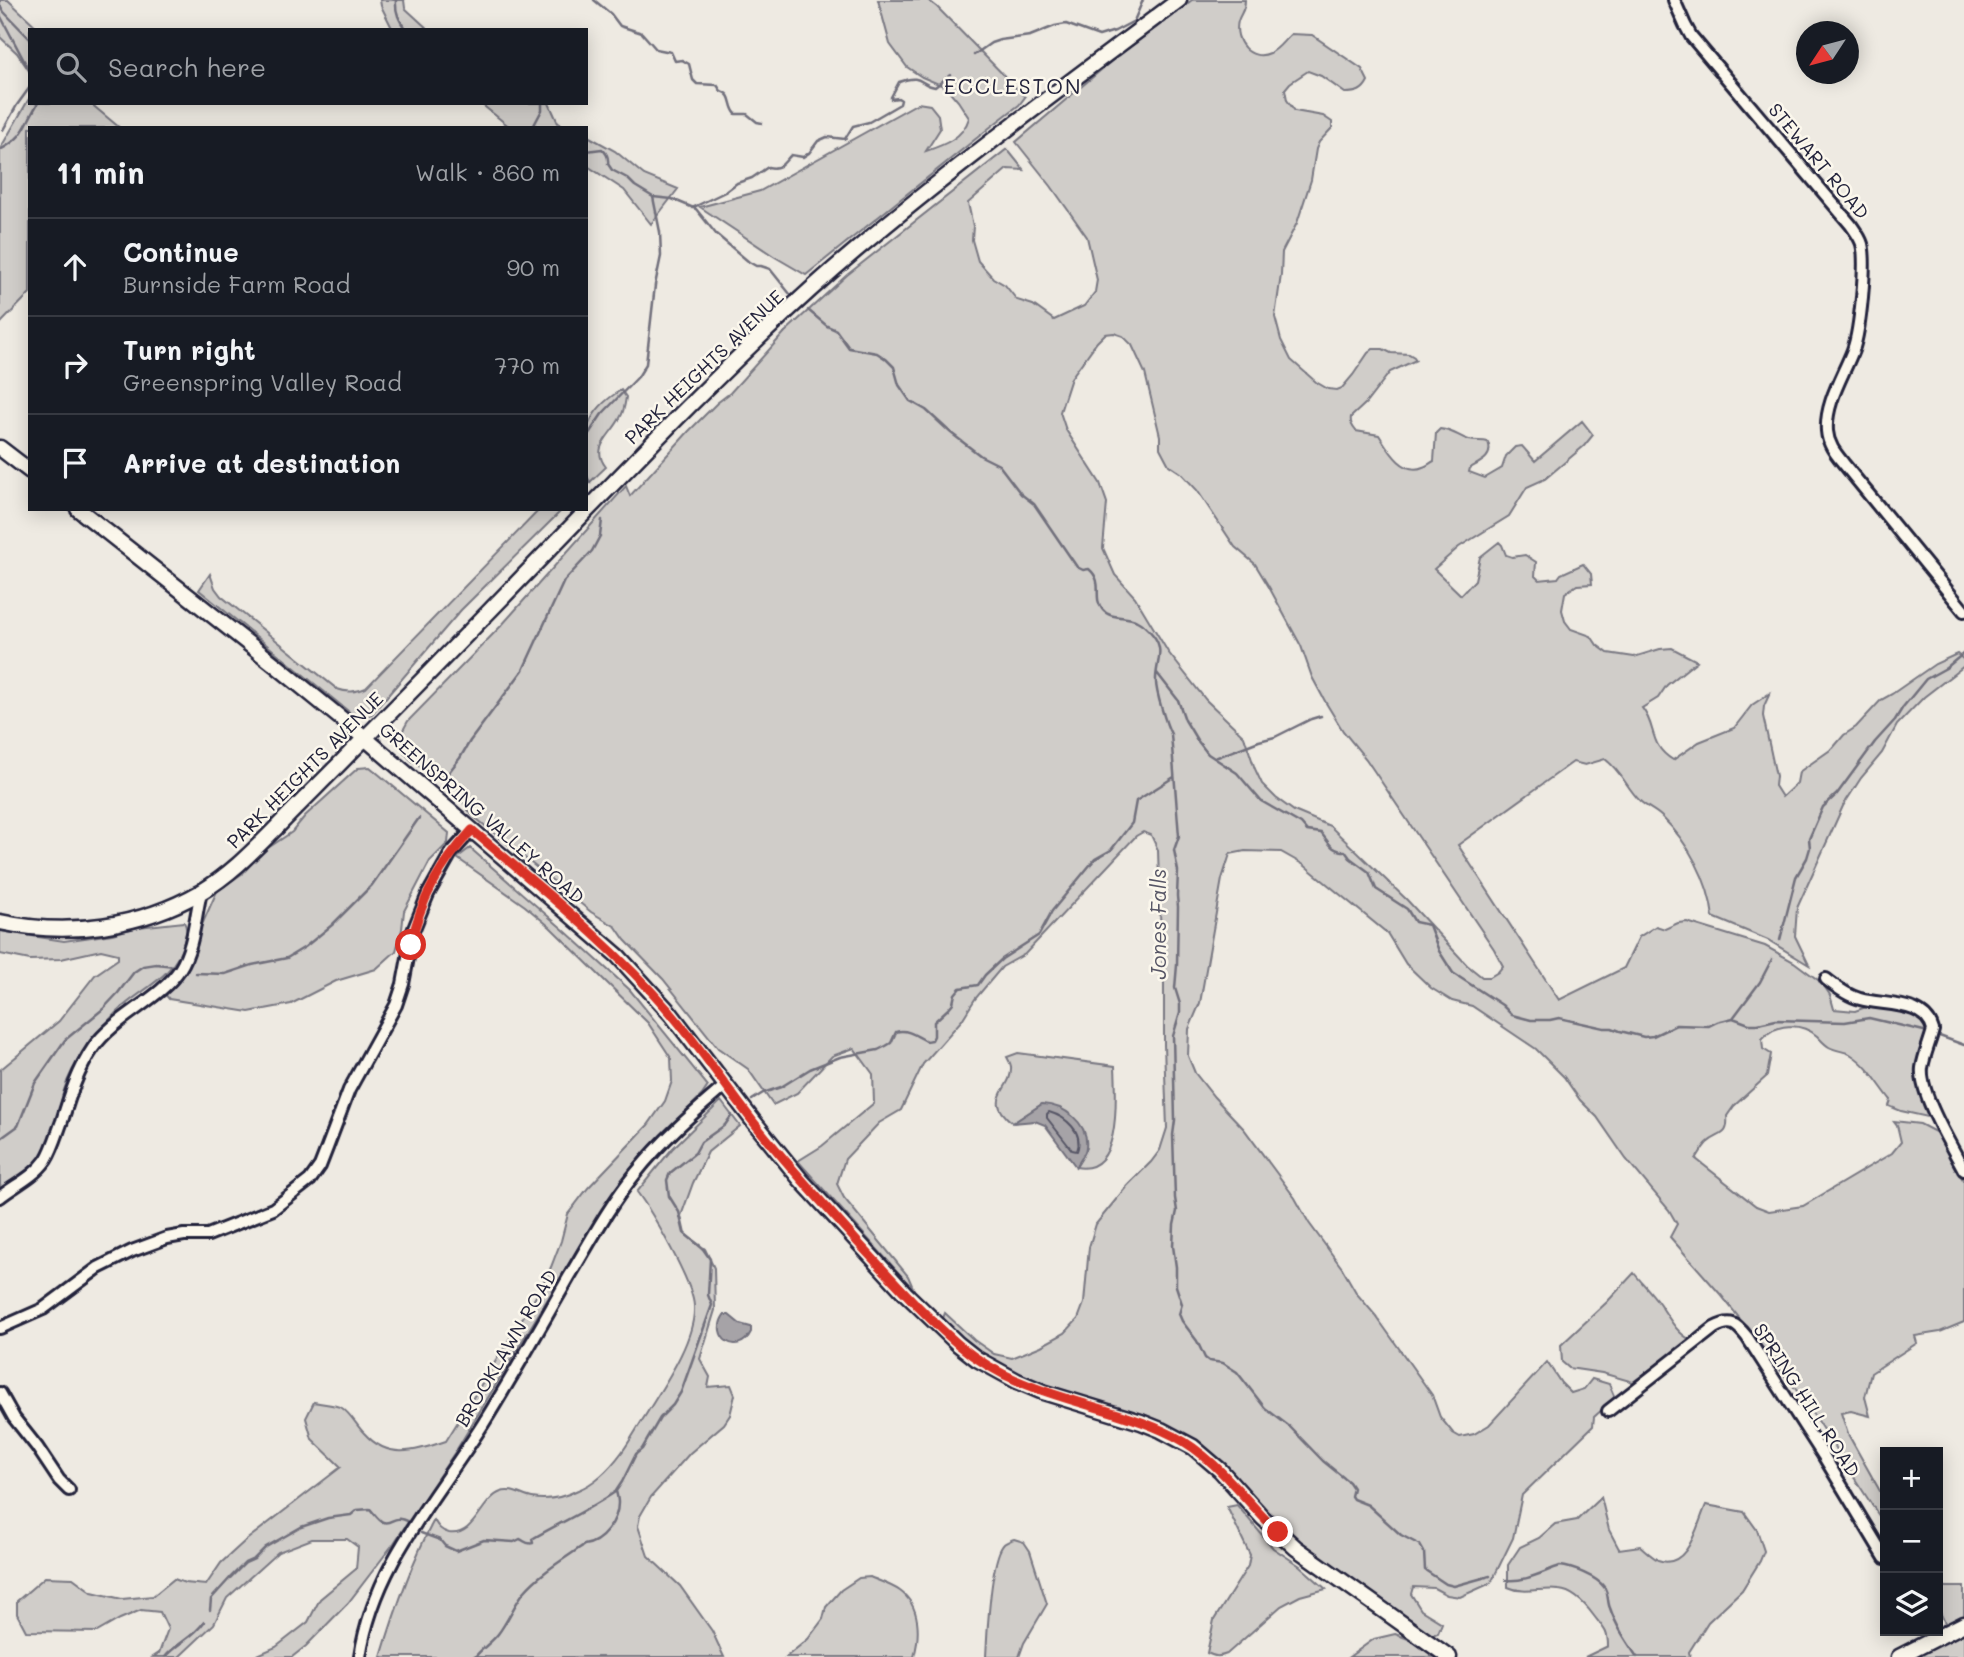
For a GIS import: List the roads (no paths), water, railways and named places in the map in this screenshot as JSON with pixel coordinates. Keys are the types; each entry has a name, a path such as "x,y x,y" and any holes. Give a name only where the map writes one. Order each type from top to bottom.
{"main road":[{"name":"PARK HEIGHTS AVENUE","path":"588,510 754,342 818,283 956,168 1179,0"},
{"path":"0,447 28,469"},
{"name":"GREENSPRING VALLEY ROAD","path":"81,511 365,738 618,956 671,1014 782,1158 838,1221 905,1293 977,1359 1017,1381 1151,1426 1193,1447 1220,1470 1263,1518 1296,1548 1449,1657"},
{"name":"PARK HEIGHTS AVENUE","path":"0,922 55,930 100,927 143,918 201,892 233,870 587,511"},
{"path":"1943,1631 1964,1624"},
{"path":"1899,1657 1931,1636"}],"street":[{"name":"STEWART ROAD","path":"1674,0 1691,36 1857,234 1863,252 1858,330 1828,412 1829,444 1964,611"},
{"path":"0,1328 43,1309 98,1268 132,1251 167,1238 184,1235 208,1236 273,1209 310,1181 320,1166 349,1090 396,1004 403,984 413,931 428,894 451,853 472,830"},
{"path":"0,1197 37,1171 46,1160 75,1080 94,1046 178,972 192,939 201,892"},
{"path":"1826,979 1857,999 1915,1009 1928,1019 1932,1034 1922,1069 1925,1088 1964,1170"},
{"name":"BROOKLAWN ROAD","path":"360,1657 378,1590 394,1556 482,1425 614,1201 656,1148 726,1085"},
{"name":"SPRING HILL ROAD","path":"1608,1411 1714,1328 1724,1323 1735,1325 1747,1337 1880,1550"},
{"path":"0,1393 14,1418 69,1490"}],"water":[{"path":"1042,1104 1066,1112 1083,1130 1086,1149 1076,1167 1045,1125 1035,1121 1013,1123"},
{"path":"724,1315 751,1327 745,1340 733,1344 727,1342 720,1331"}],"waterway":[{"name":"Jones Falls","path":"396,0 398,16 405,28"},
{"path":"594,0 611,14 620,26 642,33 656,49 671,52 675,61 682,60 689,64 693,80 697,84 717,85 728,95 736,114 747,114 762,123"},
{"path":"974,55 991,43 1030,36 1066,24 1099,36 1115,31 1134,21 1143,0"},
{"path":"0,5 28,37"},
{"path":"0,15 28,68"},
{"path":"692,208 768,167 779,167 791,155 803,157 818,141 827,137 845,139 853,126 869,122 900,104 901,100 898,98 891,99 899,82 917,79 935,87 950,75"},
{"path":"3,130 28,90"},
{"path":"0,150 20,135 37,105"},
{"name":"Jones Falls","path":"534,126 542,105"},
{"name":"Jones Falls","path":"588,151 602,149 612,170 653,197 672,199 696,209 716,234 749,262 770,269 790,294"},
{"path":"588,435 602,414 638,377 646,364 661,256 660,232 653,197"},
{"name":"Jones Falls","path":"808,310 836,330 849,348 877,353 886,359 894,367 899,385 910,401 926,410 981,456 999,465 1021,494 1034,504 1077,567 1089,569 1094,574 1102,609 1109,615 1139,622 1157,641 1159,652 1156,687 1171,734 1179,836 1174,850 1178,871 1175,988 1180,1013 1173,1036 1173,1135 1177,1211 1173,1246 1176,1286 1182,1304 1179,1314 1205,1358 1223,1363 1237,1372 1265,1408 1290,1427 1323,1461 1349,1482 1353,1488 1353,1499 1368,1505 1401,1535 1420,1545 1424,1552 1425,1570 1446,1584 1454,1586 1490,1576"},
{"path":"588,478 590,483"},
{"path":"449,772 523,670 564,581 592,551 600,536 602,520"},
{"path":"1780,940 1796,877 1807,858 1809,839 1823,807 1837,794 1926,679 1946,668 1964,653"},
{"path":"1157,673 1178,700 1185,720 1208,754 1237,773 1261,801 1301,824 1307,831 1321,833 1333,848 1345,851 1369,872 1376,889 1407,909 1415,922 1429,925 1439,951 1453,973 1502,1005 1512,1015 1531,1020 1559,1018 1644,1037 1653,1036 1676,1025 1709,1026 1733,1018 1749,1024 1776,1020 1845,1022 1869,1018 1928,1032"},
{"path":"1215,758 1275,737 1321,716"},
{"path":"752,1100 781,1087 810,1069 840,1057 878,1050 891,1043 896,1032 908,1032 926,1041 932,1040 934,1022 953,1003 960,988 978,985 1002,959 1039,935 1052,911 1095,859 1111,850 1132,823 1136,801 1174,777"},
{"path":"196,973 225,974 287,958 305,947 332,925 372,885 419,818"},
{"path":"1733,1018 1760,982 1772,959"},
{"path":"0,1139 18,1126 35,1083 65,1040 103,1009 134,972 143,966 156,964 174,966"},
{"path":"1934,1034 1964,1045"},
{"path":"475,1657 498,1634 530,1585 608,1530 617,1510 616,1491 636,1454 681,1392 712,1305 708,1295 710,1259 703,1249 684,1233 679,1212 669,1196 667,1180 670,1173 695,1153 701,1142 725,1125 732,1115"},
{"path":"421,1533 440,1540 445,1546 456,1551 484,1540 514,1542 520,1539 533,1543 532,1539 615,1492"},
{"path":"210,1610 211,1599 245,1563 254,1559 266,1547 301,1527 328,1518 351,1515 357,1510 370,1509 383,1522 396,1519 407,1521"},
{"name":"Jones Falls","path":"1506,1580 1527,1578 1560,1566 1590,1576 1606,1589 1615,1621 1637,1657"},
{"path":"165,1657 204,1622"}],"district":[{"name":"ECCLESTON","path":"1013,87"}]}
